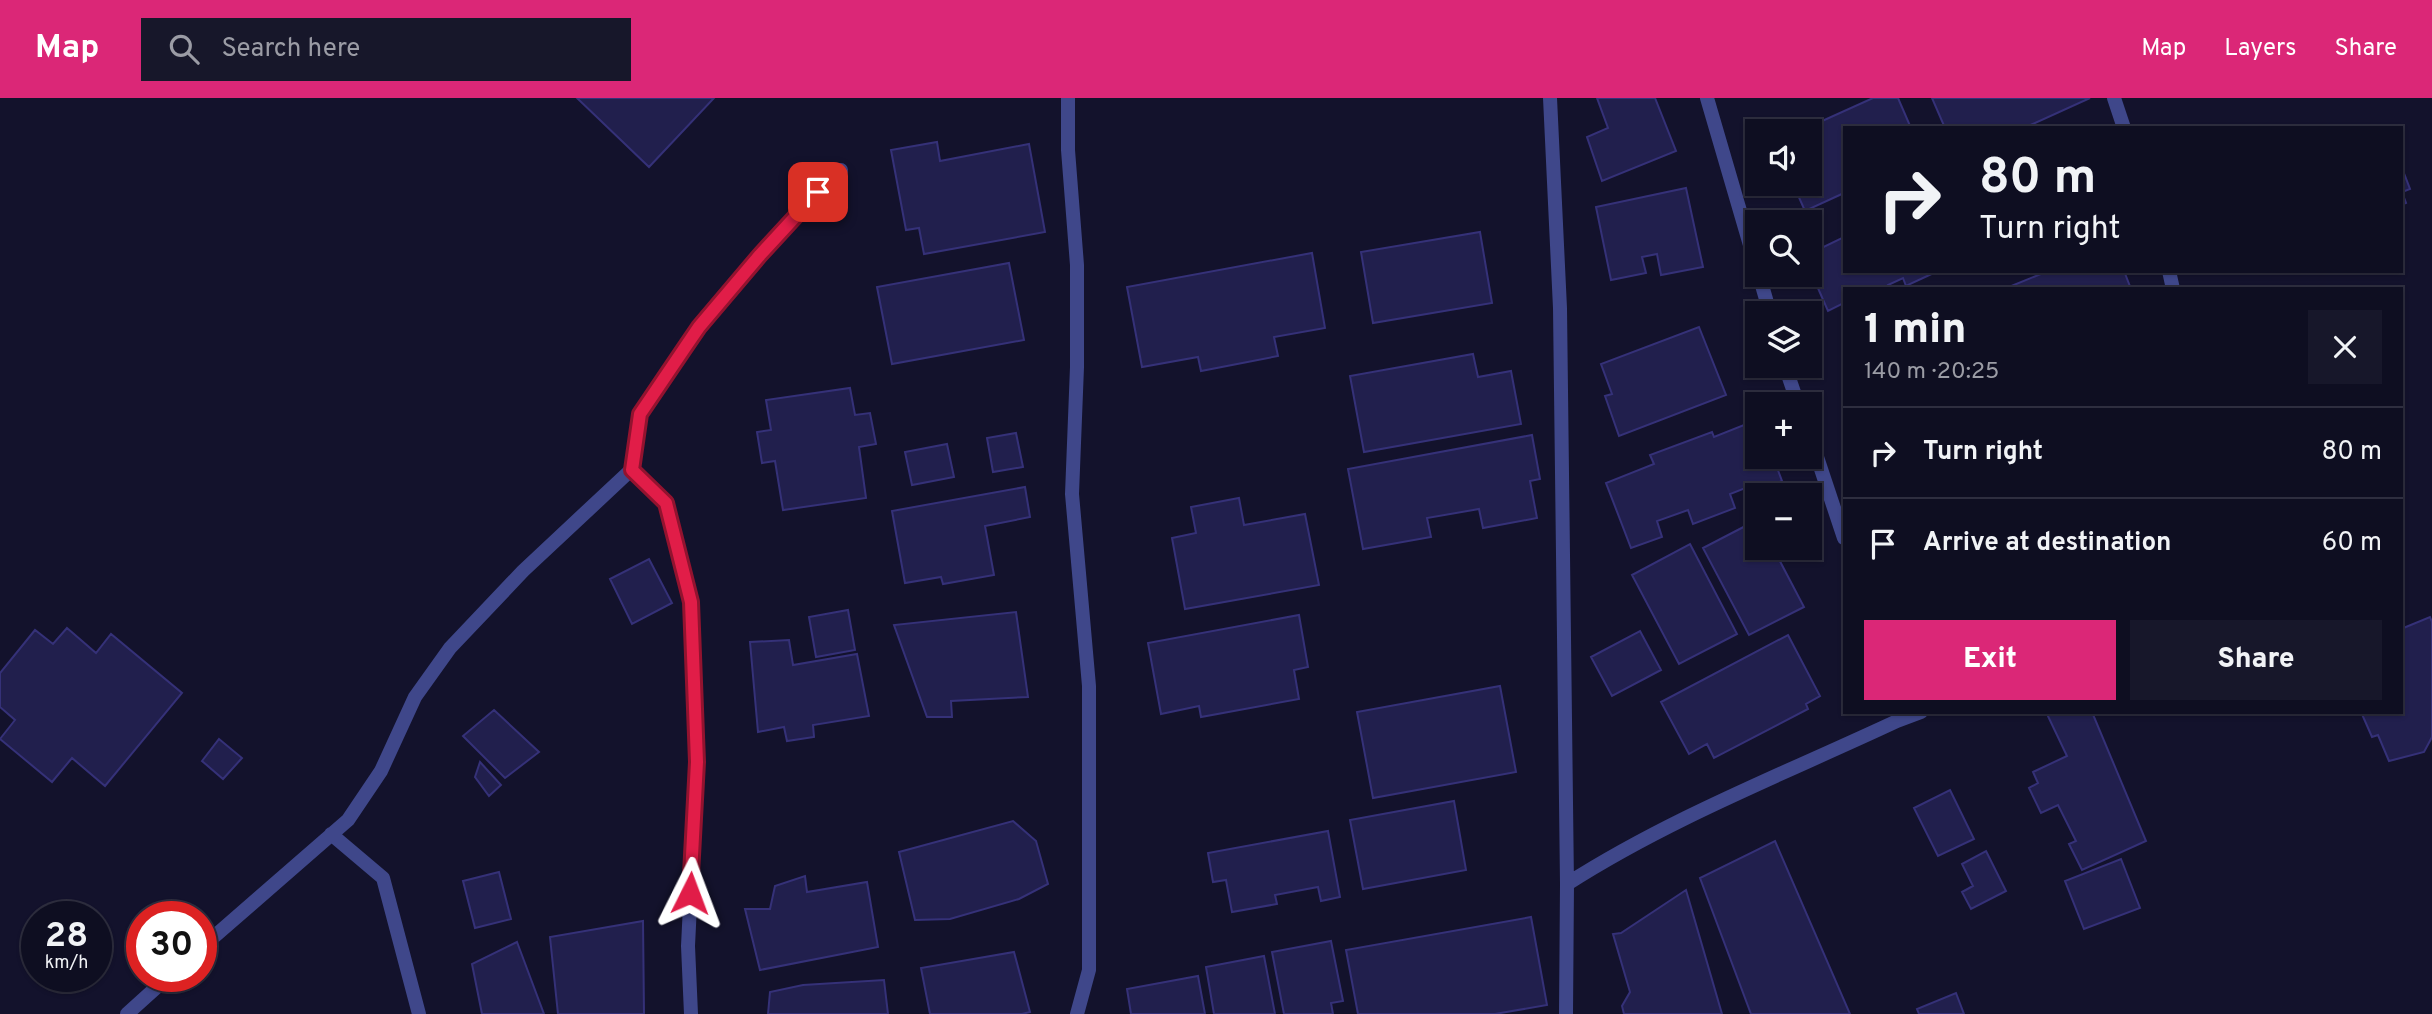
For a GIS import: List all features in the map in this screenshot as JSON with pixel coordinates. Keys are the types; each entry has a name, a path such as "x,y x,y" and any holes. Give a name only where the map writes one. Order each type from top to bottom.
{"street":[{"path":"1068,98 1068,150 1077,265 1077,367 1072,494 1089,686 1089,970 1077,1014"},
{"path":"1550,98 1560,308 1567,884 1566,1014"},
{"path":"1707,98 1745,228"},
{"path":"2114,98 2123,126"},
{"path":"217,934 348,820 381,771 415,697 450,648 523,571 632,470 640,414 699,327 760,255 841,170"},
{"path":"1821,469 1843,535"},
{"path":"632,470 666,503 691,602 697,762 688,946 691,1014"},
{"path":"1567,884 1615,853 1896,717"},
{"path":"331,834 383,878 419,1014"},
{"path":"127,1014 151,992"}],"building":[{"path":"577,98 714,98 649,167"},
{"path":"1597,98 1655,98 1676,151 1602,181 1587,137 1608,128"},
{"path":"1873,98 1898,98 1910,126 1843,126 1843,193 1805,210 1798,196 1822,196 1822,121"},
{"path":"1932,98 2090,98 2028,126 1944,126"},
{"path":"937,142 940,161 1029,144 1045,232 924,254 919,228 906,230 891,150"},
{"path":"2403,171 2410,189 2403,192"},
{"path":"1686,188 1703,267 1661,275 1657,254 1642,257 1646,273 1611,280 1596,207"},
{"path":"1480,232 1492,303 1373,323 1361,252"},
{"path":"1843,237 1843,273 1934,273 1906,286 1903,278 1888,285 1889,287 1843,287 1843,304 1828,311 1817,287 1822,287 1822,248"},
{"path":"1312,253 1325,328 1274,337 1278,356 1201,371 1198,357 1142,367 1127,287"},
{"path":"1009,263 1024,340 892,364 877,287"},
{"path":"2043,273 2125,273 2130,287 2009,287"},
{"path":"1699,327 1726,395 1619,436 1605,396 1612,394 1601,364"},
{"path":"1473,354 1478,377 1511,371 1521,424 1364,452 1350,376"},
{"path":"850,388 855,415 870,413 876,444 859,447 866,498 783,510 775,461 762,463 757,432 771,430 766,400"},
{"path":"1745,425 1745,469 1778,469 1782,481 1745,483 1745,488 1730,494 1735,508 1693,524 1688,510 1657,521 1662,537 1631,548 1606,483 1654,464 1650,455 1712,432 1714,437"},
{"path":"1016,433 1023,467 993,472 987,438"},
{"path":"1532,435 1540,479 1530,481 1537,518 1483,528 1479,509 1427,518 1431,537 1363,549 1348,469"},
{"path":"947,444 954,477 912,485 905,452"},
{"path":"1025,487 1030,517 985,526 994,575 943,584 941,577 905,583 892,511"},
{"path":"1239,498 1244,525 1305,514 1319,585 1185,609 1172,538 1196,533 1191,507"},
{"path":"1745,526 1745,560 1779,560 1804,607 1749,635 1703,548"},
{"path":"1690,544 1737,634 1679,664 1632,575"},
{"path":"649,559 672,603 632,624 610,579"},
{"path":"848,610 855,650 816,657 809,617"},
{"path":"1016,612 1028,697 951,701 952,717 927,717 894,625"},
{"path":"1299,615 1308,667 1294,670 1299,699 1201,717 1199,706 1161,714 1148,643"},
{"path":"2430,617 2432,622 2432,737 2424,752 2389,761 2378,735 2372,737 2362,714 2403,714 2403,628"},
{"path":"67,628 96,653 111,634 182,693 105,786 72,758 52,782 0,739 15,720 0,707 0,673 35,630 53,644"},
{"path":"1640,631 1661,670 1612,696 1591,657"},
{"path":"1788,635 1820,696 1806,704 1808,709 1714,758 1707,744 1689,754 1661,702"},
{"path":"789,640 793,665 857,654 869,716 813,725 814,737 787,741 784,727 758,732 750,642"},
{"path":"1500,686 1516,772 1373,798 1357,712"},
{"path":"494,710 539,752 505,778 463,736"},
{"path":"2047,714 2093,714 2146,841 2082,870 2069,844 2076,841 2058,805 2041,813 2029,788 2038,783 2033,772 2067,756"},
{"path":"219,739 242,758 223,779 202,761"},
{"path":"480,762 501,785 489,796 475,777"},
{"path":"1950,790 1974,839 1938,856 1914,808"},
{"path":"1454,801 1466,870 1363,889 1350,820"},
{"path":"1013,821 1036,841 1048,884 1019,899 950,919 915,920 899,852"},
{"path":"1328,831 1340,897 1321,901 1318,887 1275,895 1277,904 1232,912 1226,880 1213,882 1208,853"},
{"path":"1775,841 1850,1014 1751,1014 1700,878"},
{"path":"1986,851 2006,891 1971,909 1962,892 1973,886 1962,864"},
{"path":"2121,859 2140,908 2084,929 2065,881"},
{"path":"499,872 511,919 475,928 463,881"},
{"path":"805,876 807,892 867,882 878,947 760,970 745,909 770,909 775,886"},
{"path":"1686,890 1722,1014 1624,1014 1622,1006 1630,992 1613,934 1621,933"},
{"path":"1531,917 1547,1005 1495,1014 1358,1014 1346,950"},
{"path":"643,921 644,1014 558,1014 550,937"},
{"path":"1331,941 1343,1001 1331,1003 1333,1014 1284,1014 1272,952"},
{"path":"517,942 544,1014 482,1014 472,964"},
{"path":"1014,952 1030,1012 930,1014 921,968"},
{"path":"1264,956 1275,1014 1214,1014 1206,967"},
{"path":"1198,976 1205,1014 1131,1014 1127,989"},
{"path":"884,980 888,1014 768,1014 770,992 803,985"},
{"path":"1956,993 1964,1014 1919,1014 1917,1009"}],"route":[{"path":"690,893 697,762 691,602 666,503 632,470 640,414 699,327 818,192"}]}
